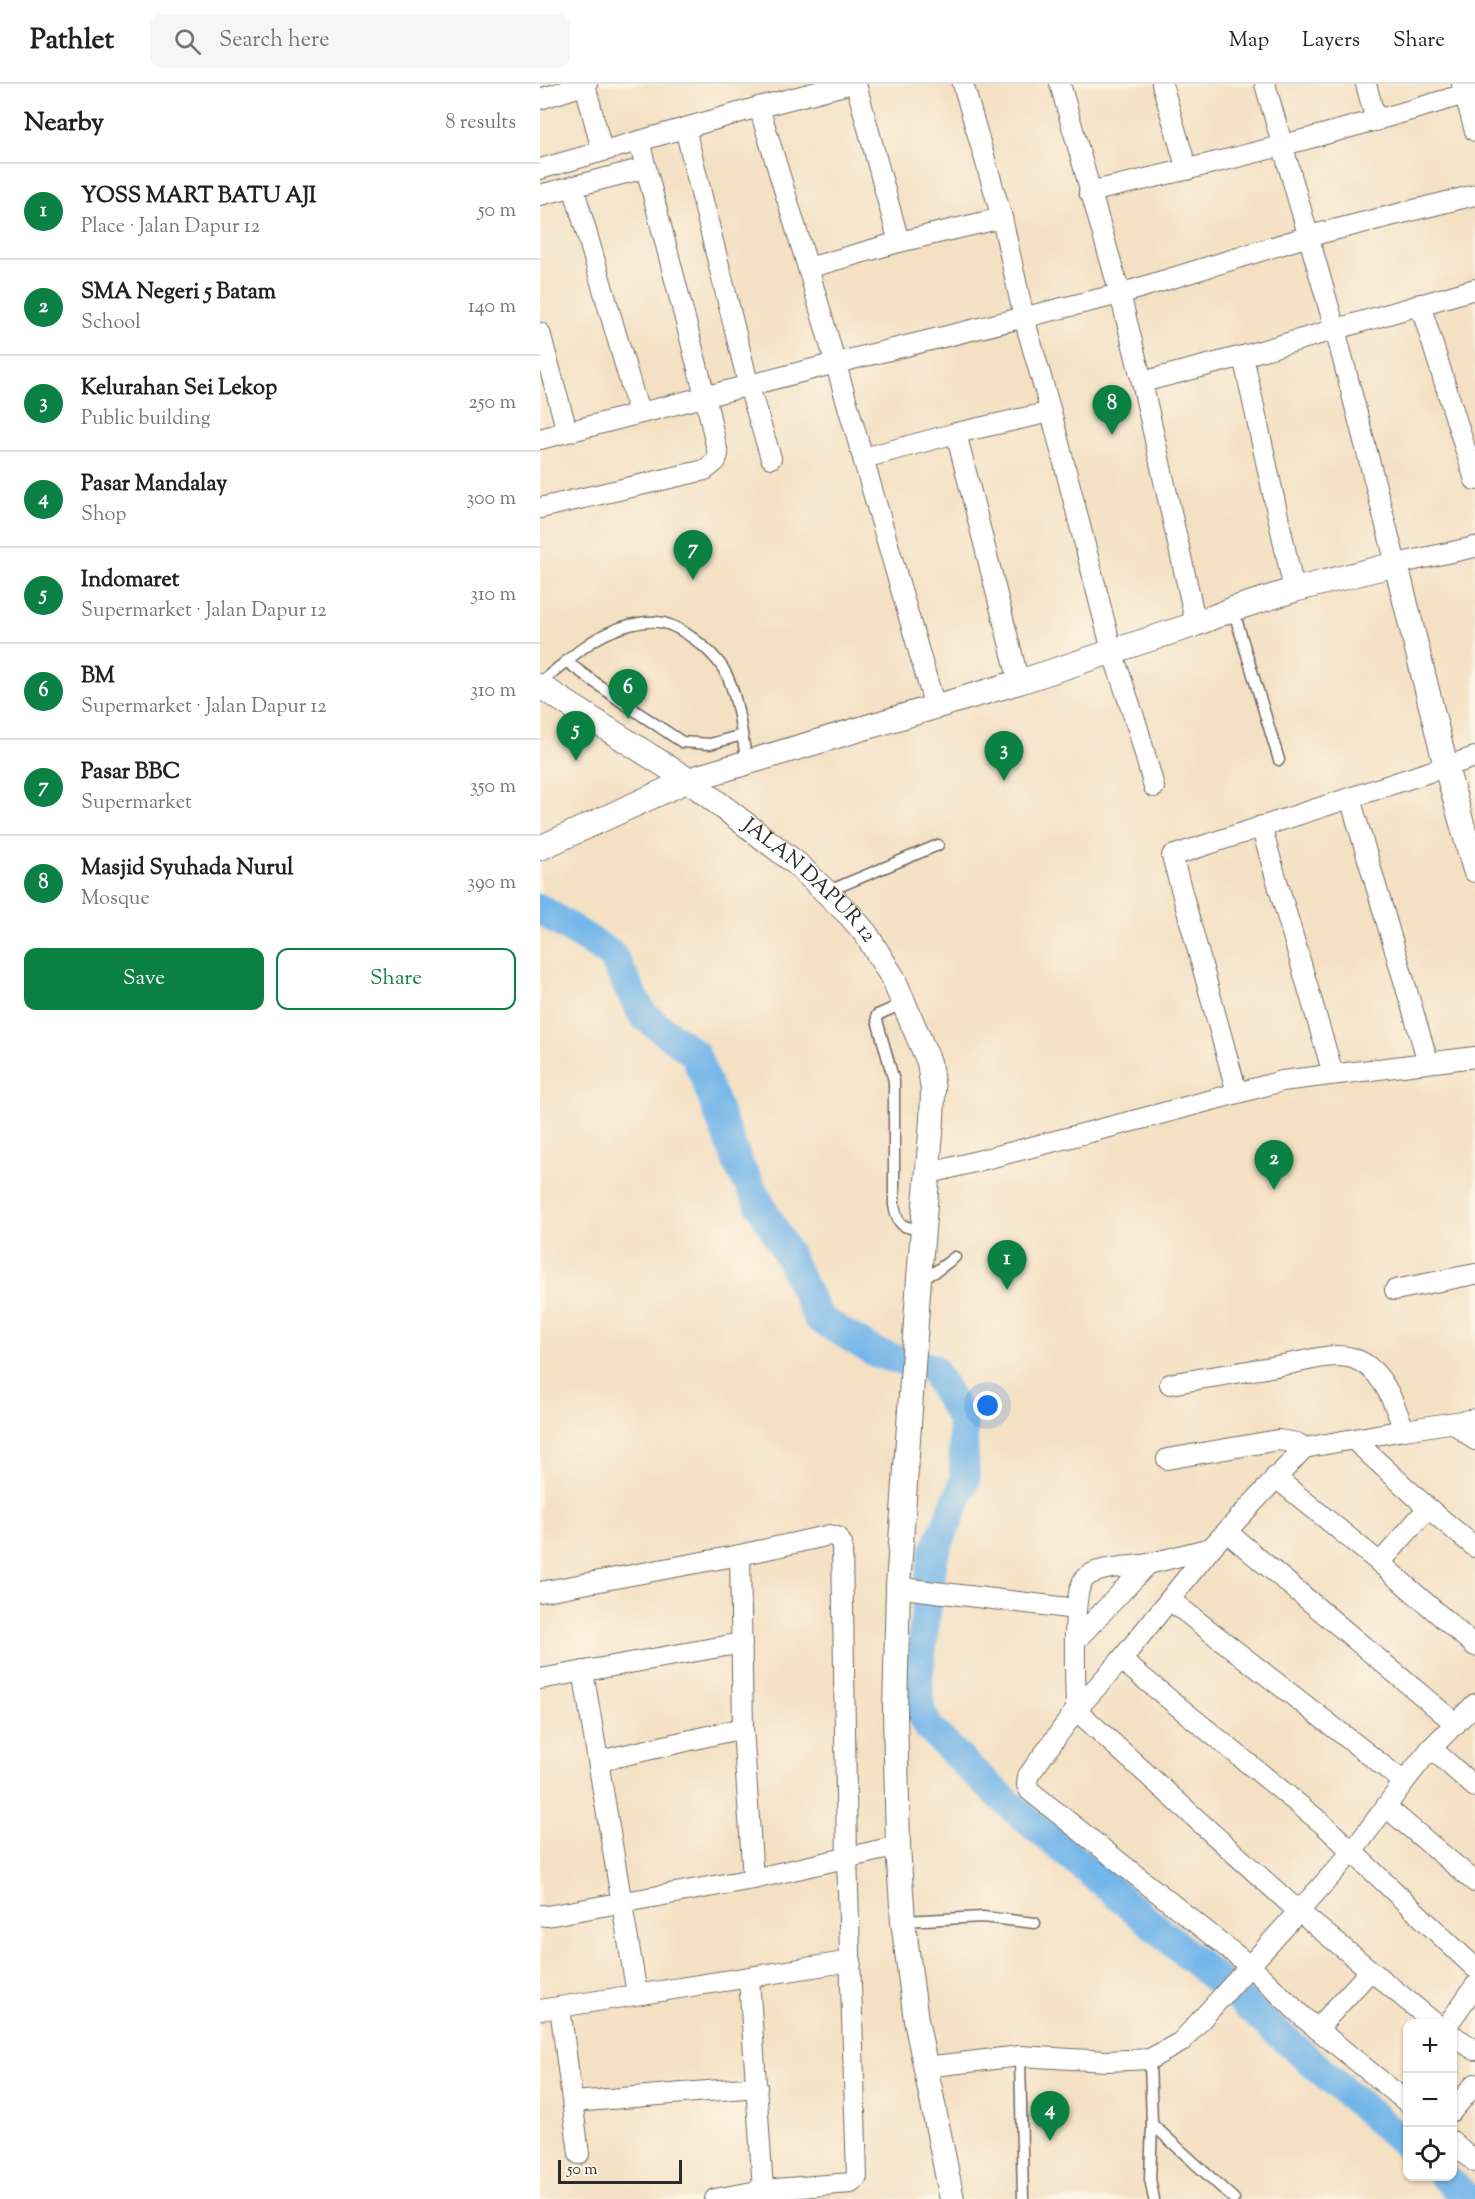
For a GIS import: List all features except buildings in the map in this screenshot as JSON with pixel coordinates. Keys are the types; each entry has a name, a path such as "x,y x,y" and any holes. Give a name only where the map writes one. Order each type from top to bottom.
{"street":[{"path":"540,99 585,84 602,151"},
{"path":"540,169 848,84"},
{"path":"856,84 899,242"},
{"path":"963,84 1002,218 1024,318 1051,412 1112,651 1138,729 1154,787"},
{"path":"1060,84 1120,294 1196,624"},
{"path":"1162,84 1187,170"},
{"path":"1265,84 1335,329 1446,767 1475,870"},
{"path":"1366,84 1376,121"},
{"path":"1089,192 1187,170 1376,121 1467,90 1475,131"},
{"path":"759,107 864,458 935,707"},
{"path":"685,128 749,387 771,459"},
{"path":"540,508 705,470 716,461 718,454 639,141"},
{"path":"540,195 645,168"},
{"path":"573,186 639,413"},
{"path":"540,439 836,363 1120,294 1309,236 1475,195"},
{"path":"808,268 899,242 1002,218"},
{"path":"1142,382 1243,356 1475,289"},
{"path":"1420,304 1475,480"},
{"path":"540,333 567,431"},
{"path":"1243,356 1294,590"},
{"path":"864,458 956,433 1051,412"},
{"path":"956,433 1019,682"},
{"path":"540,848 688,780 1019,682 1294,590 1475,547"},
{"name":"JALAN DAPUR 12","path":"540,684 688,780 797,864 850,915 866,934 893,978 929,1062 933,1090 910,1407 904,1587 895,1713 898,1846 903,1922 916,2020 952,2199"},
{"path":"1237,1093 1172,856 1475,758"},
{"path":"1350,798 1428,1062"},
{"path":"1262,826 1333,1074"},
{"path":"927,1174 1282,1081 1475,1057"},
{"path":"1395,1290 1475,1274"},
{"path":"1170,1384 1325,1358 1352,1358 1377,1376 1388,1389 1404,1430"},
{"path":"1403,2100 1030,1791 1027,1785 1030,1772 1076,1710 1121,1660 1211,1548 1275,1477 1305,1448 1475,1419"},
{"path":"1455,1424 1475,1440"},
{"path":"1167,1460 1278,1440 1297,1443 1305,1448"},
{"path":"1354,1440 1428,1508 1475,1547"},
{"path":"1275,1477 1380,1563 1475,1646"},
{"path":"1380,1563 1428,1508"},
{"path":"1227,1532 1456,1724"},
{"path":"540,1592 740,1556 830,1535 837,1537 842,1544 847,1856 856,2180 851,2183 763,2190 715,2199"},
{"path":"1211,1548 1148,1564 1092,1573 1080,1584 1076,1609 1076,1710 1298,1911 1430,2019"},
{"path":"740,1556 743,1728 753,1879"},
{"path":"1076,1640 1148,1564"},
{"path":"904,1587 1076,1609"},
{"path":"1170,1600 1404,1782"},
{"path":"540,1679 742,1643"},
{"path":"1121,1660 1353,1851 1475,1968"},
{"path":"584,1671 637,1994"},
{"path":"925,2067 1020,2056 1106,2061 1150,2059 1165,2052 1180,2042 1198,2023 1353,1851 1431,1748 1475,1704"},
{"path":"599,1761 743,1728"},
{"path":"1431,1748 1475,1787"},
{"path":"1386,1807 1475,1882"},
{"path":"540,1915 547,1916 753,1879 898,1846"},
{"path":"540,2010 851,1961"},
{"path":"1317,2029 1370,1971"},
{"path":"748,1978 763,2190"},
{"path":"1452,2019 1475,1986"},
{"path":"560,2007 579,2154"},
{"path":"1457,2038 1475,2050"},
{"path":"1457,2105 1475,2084"},
{"path":"573,2102 757,2087"},
{"path":"1457,2146 1475,2162"}],"lane":[{"path":"1233,609 1279,760"},
{"path":"540,684 597,638 621,628 642,623 662,622 696,641 712,654 724,670 732,688 747,764"},
{"path":"567,662 627,706 682,742 710,744 742,735"},
{"path":"826,892 938,845"},
{"path":"905,1003 882,1012 878,1015 877,1020 894,1080 894,1205 897,1220 904,1227 923,1230"},
{"path":"919,1278 935,1272 956,1257"},
{"path":"903,1922 983,1917 1035,1923"},
{"path":"1020,2056 1023,2199"},
{"path":"1150,2059 1152,2124 1150,2180 1154,2199"},
{"path":"1152,2124 1234,2199"}],"waterway":[{"path":"540,909 612,955 643,1015 695,1054 740,1168 788,1255 818,1318 878,1354 932,1368 962,1420 965,1480 934,1554 918,1678 920,1710 929,1728 1019,1813 1166,1936 1403,2142"},
{"path":"1449,2181 1469,2199"}],"place":[{"name":"Masjid Syuhada Nurul","path":"1112,435"},
{"name":"Pasar BBC","path":"693,580"},
{"name":"BM","path":"628,719"},
{"name":"Indomaret","path":"576,761"},
{"name":"Kelurahan Sei Lekop","path":"1004,781"},
{"name":"SMA Negeri 5 Batam","path":"1274,1190"},
{"name":"YOSS MART BATU AJI","path":"1007,1290"},
{"name":"Pasar Mandalay","path":"1050,2141"}]}
